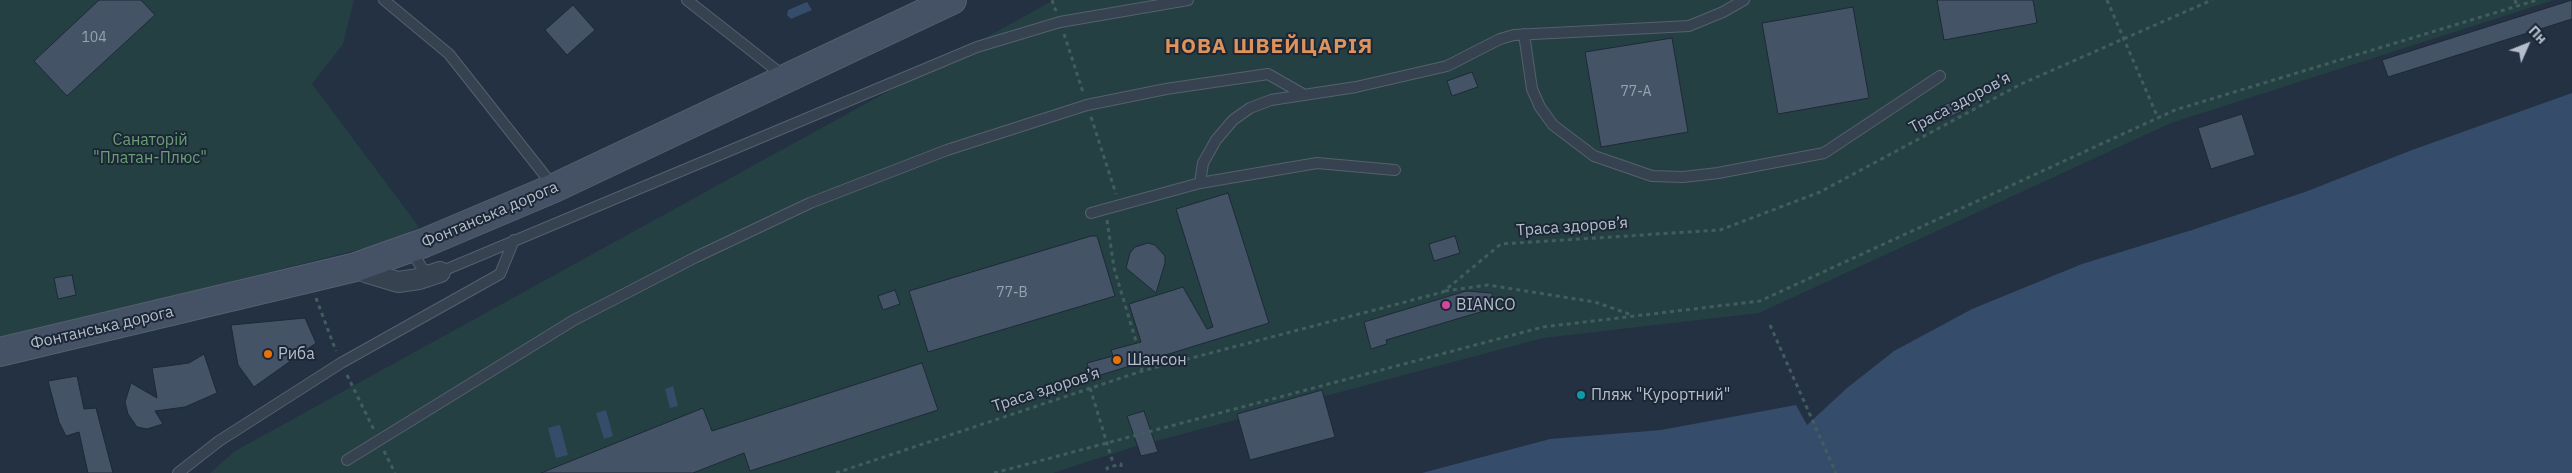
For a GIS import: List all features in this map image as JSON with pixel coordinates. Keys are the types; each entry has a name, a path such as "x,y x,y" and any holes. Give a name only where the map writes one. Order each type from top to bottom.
{"main road":[{"name":"Фонтанська дорога","path":"0,352 356,267 424,243 554,188 787,80 952,0"}],"street":[{"path":"356,267 368,273 398,282 419,279 440,272"}],"lane":[{"path":"384,0 449,54 554,188"},
{"path":"687,0 787,80"},
{"path":"424,243 418,252 417,260 422,268 428,272 440,272 977,47 1060,22 1188,0"},
{"path":"1200,183 1203,163 1216,140 1233,120 1250,108 1271,100 1356,87 1447,66 1500,39 1524,34 1689,26 1723,12 1744,0"},
{"path":"1524,34 1532,89 1540,107 1553,124 1594,156 1652,176 1683,177 1718,173 1824,153 1940,76"},
{"path":"347,460 574,320 688,261 810,203 947,150 1087,105 1166,89 1268,74 1303,94"},
{"path":"1091,213 1200,183 1317,163 1395,170"},
{"path":"178,473 219,441 341,363 500,274 514,240"}],"path":[{"path":"1052,0 1055,10"},
{"path":"2107,0 2122,40 2158,118"},
{"name":"Траса здоров’я","path":"836,473 1142,371 1443,292 1501,244 1720,230 1820,192 2021,84 2212,0"},
{"path":"2515,0 2517,6"},
{"path":"994,473 1543,327 1760,301 2175,110 2537,0"},
{"path":"1113,186 1119,205 1107,218 1114,268 1142,371"},
{"path":"308,278 341,363 395,473"},
{"path":"1443,292 1488,285 1594,302 1635,316"},
{"path":"1770,325 1836,473"},
{"path":"1090,388 1114,466"},
{"path":"1108,470 1107,468 1120,464 1122,467"},
{"path":"853,468 855,473"}],"green space":[{"name":"Санаторій \"Платан-Плюс\"","path":"0,0 354,0 343,44 312,84 419,227 393,241 0,339"},
{"path":"1054,0 2554,0 2171,123 1759,313 1543,338 1130,448 1053,473 210,473 235,451"}],"water":[{"path":"807,2 812,10 791,19 787,15 788,10"},
{"path":"2572,93 2572,473 1422,473 1550,439 1661,430 1796,405 1807,425 1847,388 1894,351 1972,309 2082,264 2305,192 2412,150"},
{"path":"673,386 678,406 670,408 665,389"},
{"path":"606,410 613,436 604,439 596,413"},
{"path":"560,425 568,455 556,458 548,428"}],"building":[{"path":"99,0 141,0 155,15 67,96 34,61"},
{"path":"1937,0 2033,0 2037,23 1944,40"},
{"path":"2572,0 2572,19 2388,77 2382,60"},
{"path":"573,5 595,30 567,55 545,30"},
{"path":"1853,7 1869,98 1778,114 1762,23"},
{"path":"1672,38 1688,132 1601,147 1585,52"},
{"path":"1472,72 1478,87 1452,96 1447,81"},
{"path":"1960,98 1965,110 1941,121 1935,109"},
{"path":"2242,114 2255,155 2211,169 2198,128"},
{"path":"1228,193 1269,323 1091,378 1087,363 1113,356 1111,350 1141,342 1129,304 1183,287 1207,329 1213,327 1176,209"},
{"path":"1091,236 1097,236 1115,296 928,352 909,291"},
{"path":"1455,236 1460,253 1434,261 1429,244"},
{"path":"1148,243 1155,245 1165,256 1165,263 1156,293 1126,268 1130,253 1135,247"},
{"path":"72,275 76,295 58,299 54,278"},
{"path":"895,290 900,304 883,310 878,296"},
{"path":"1466,291 1492,293 1494,308 1386,340 1387,344 1371,349 1364,322"},
{"name":"Риба","path":"305,318 316,343 254,387 238,365 231,325"},
{"path":"204,354 217,393 185,407 155,411 163,424 147,429 137,427 128,414 125,402 131,383 157,398 152,368 189,363"},
{"path":"922,363 938,410 750,471 744,453 693,473 541,473 703,408 712,431"},
{"path":"77,376 84,409 96,408 113,473 88,473 79,432 66,436 59,422 48,381"},
{"path":"1322,390 1335,437 1250,460 1237,414"},
{"path":"1144,411 1158,452 1141,456 1127,416"}],"place":[{"name":"BIANCO","path":"1446,305"},
{"name":"Риба","path":"268,354"},
{"name":"Шансон","path":"1117,360"},
{"name":"Пляж \"Курортний\"","path":"1581,395"}],"district":[{"name":"НОВА ШВЕЙЦАРІЯ","path":"1269,47"}]}
